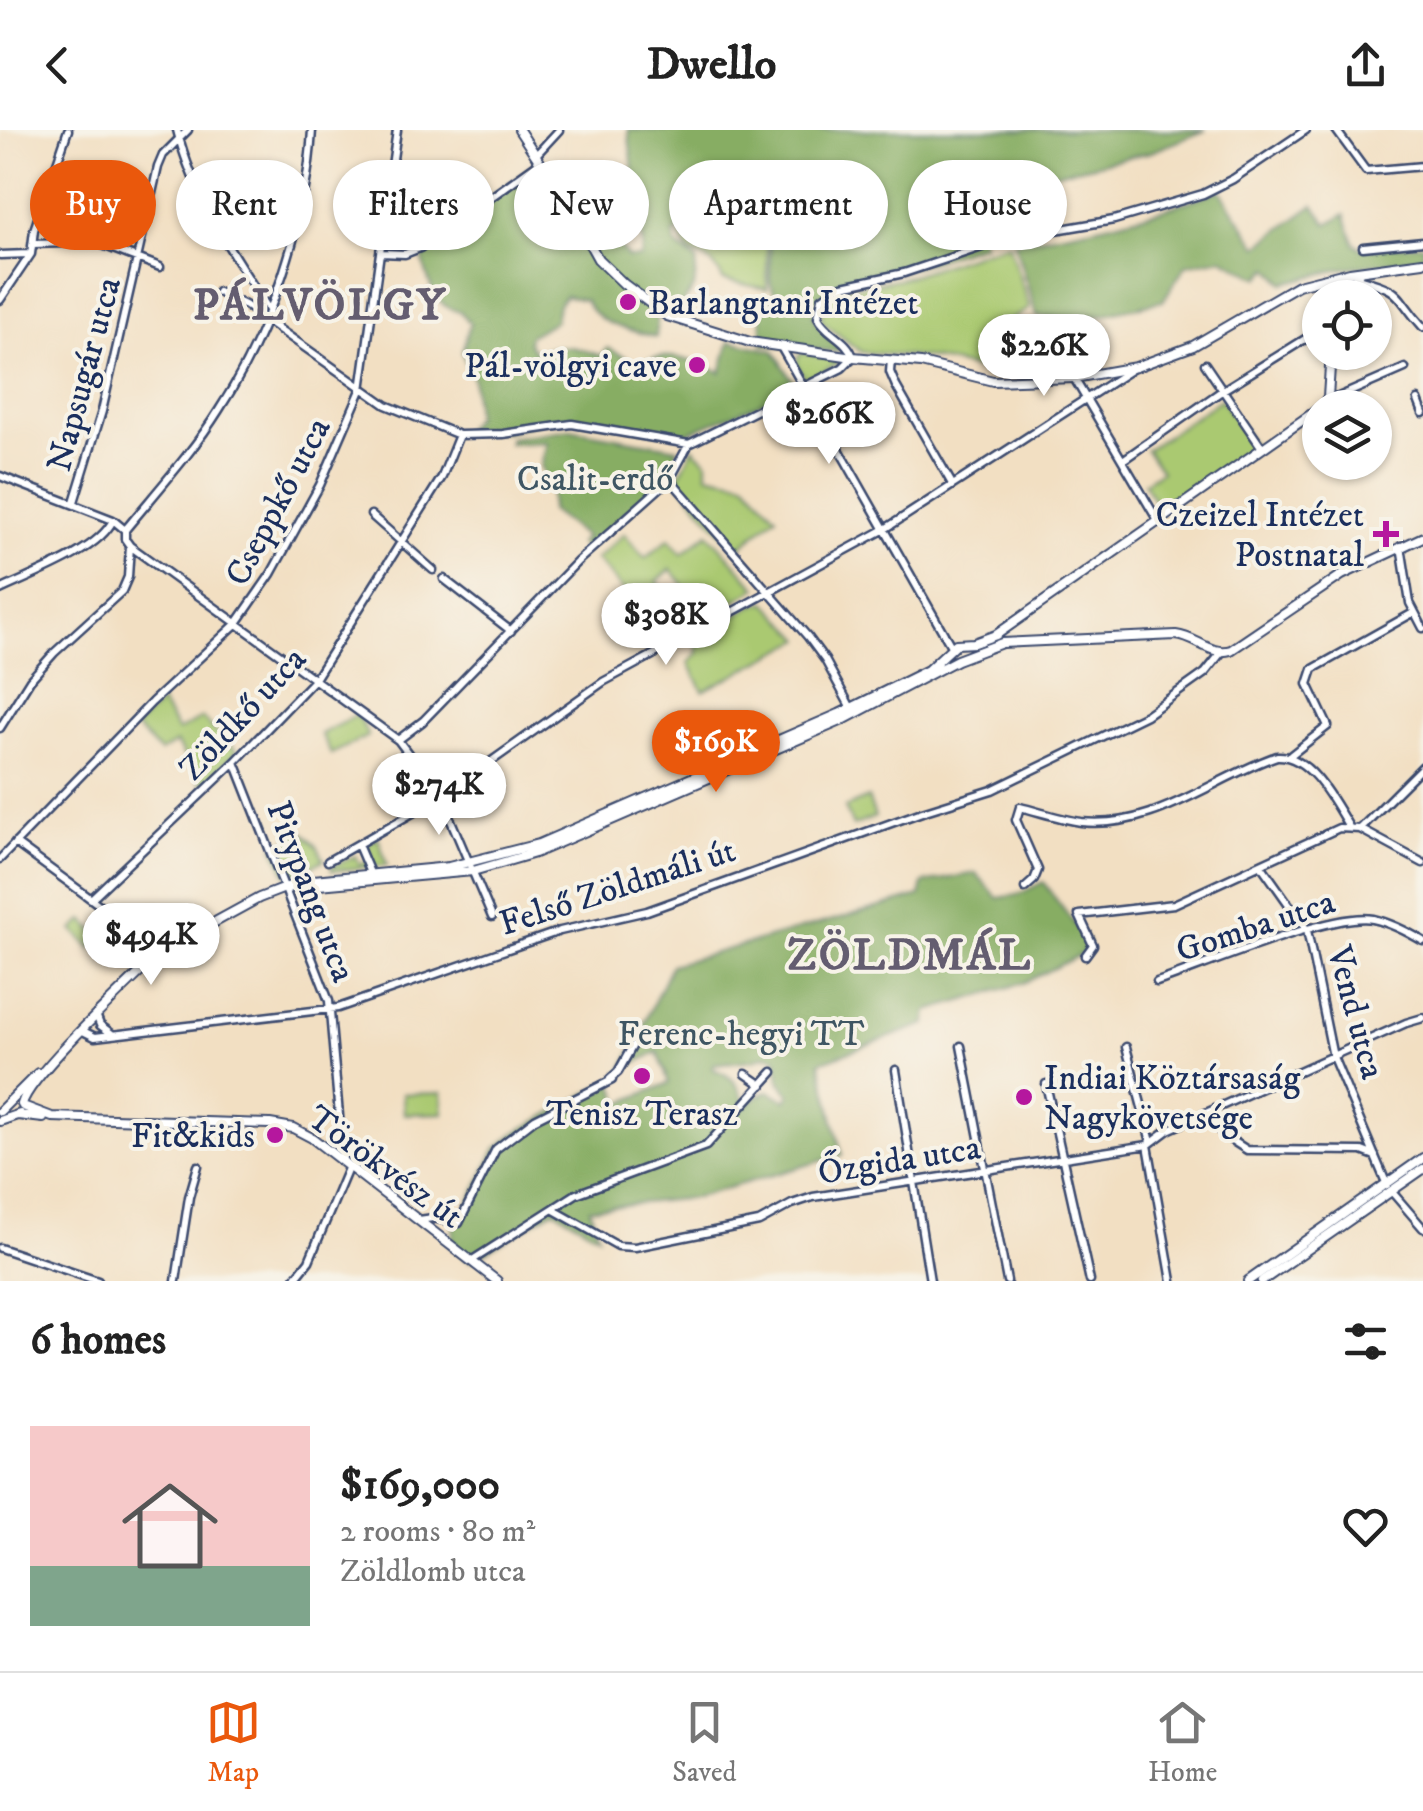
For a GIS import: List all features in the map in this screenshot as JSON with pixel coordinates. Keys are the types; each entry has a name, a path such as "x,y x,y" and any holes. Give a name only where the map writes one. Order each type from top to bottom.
{"street":[{"path":"58,160 68,130"},
{"path":"177,130 195,188 229,250 269,310"},
{"name":"Napsugár utca","path":"74,502 102,410 158,166 163,155 188,130"},
{"path":"312,130 308,174 294,232 266,320 219,411 125,530 124,539 398,740 441,798 492,918"},
{"name":"Cseppkő utca","path":"0,859 152,702 237,623 271,574 325,476 361,390 396,130"},
{"path":"519,130 598,259 658,311 707,330 781,347 921,363 994,381 1074,378 1136,367 1193,346 1298,285 1423,262"},
{"path":"381,252 406,254 420,248 538,159 559,130"},
{"path":"853,357 850,348 828,331 818,316 820,302 830,291 913,270 1009,238 1078,228 1182,202 1233,179 1306,130"},
{"path":"1336,130 1366,171 1423,166"},
{"path":"1363,247 1423,241"},
{"path":"0,300 32,250"},
{"path":"117,250 160,268"},
{"path":"0,255 31,254"},
{"path":"1356,280 1359,275"},
{"path":"1359,275 1400,294 1423,327"},
{"path":"218,292 266,320 361,390 404,413 459,434 503,434 572,424 689,444"},
{"path":"1123,460 1302,341"},
{"path":"781,347 955,651"},
{"path":"398,740 423,721 578,561 670,480 689,444 842,368 853,357"},
{"path":"890,360 896,386 952,484"},
{"path":"1204,364 1262,448"},
{"path":"328,861 441,798 603,682 885,529 1136,367"},
{"path":"1354,390 1405,368"},
{"path":"1074,378 1158,521"},
{"path":"1418,400 1423,413"},
{"path":"955,651 1000,638 1016,620 1302,420"},
{"name":"Zöldkő utca","path":"91,899 315,679 442,477 459,434"},
{"path":"0,476 74,502 125,530"},
{"path":"670,480 825,660 853,711"},
{"path":"370,515 433,570"},
{"path":"0,593 86,548 100,538 113,520"},
{"name":"Felső Zöldmáli út","path":"82,1031 94,1037 331,1010 560,931 646,911 992,790 1146,715 1205,674 1221,653 1243,644 1342,575 1423,537"},
{"path":"0,728 24,689 54,653 122,591 128,577 130,546"},
{"path":"1401,546 1413,614 1423,628"},
{"path":"444,579 510,631"},
{"path":"1025,888 1038,870 1016,820 1020,807 1081,822 1118,822 1162,810 1262,761 1291,755 1328,726 1308,684 1313,668 1413,614"},
{"path":"286,888 472,867 540,844 853,711 974,643 1000,638 1012,642 1176,636 1193,639 1221,653"},
{"path":"1291,755 1314,778 1350,827"},
{"name":"Pitypang utca","path":"234,762 331,1010 346,1164"},
{"path":"1360,829 1423,766"},
{"path":"1084,956 1093,945 1078,915 1174,904 1338,828 1360,829 1423,863"},
{"path":"15,843 162,951"},
{"path":"358,845 370,873"},
{"name":"Vend utca","path":"1261,865 1307,930 1333,1057 1390,1189 1423,1228"},
{"path":"0,1121 18,1115 27,1090 162,951 259,898 304,881 370,873 390,875"},
{"name":"Gomba utca","path":"1157,982 1328,922 1370,918 1423,941"},
{"path":"96,1017 113,1035"},
{"path":"1150,1144 1168,1130 1423,1018"},
{"path":"418,1220 433,1218 459,1223 496,1149 535,1119 608,1082 633,1045"},
{"path":"961,1046 1007,1281"},
{"path":"1126,1047 1150,1144 1172,1281"},
{"path":"0,1112 29,1080 50,1064"},
{"path":"896,1070 930,1281"},
{"path":"471,1261 600,1183 706,1146 773,1072"},
{"path":"746,1074 762,1085"},
{"path":"1046,1084 1090,1281"},
{"path":"0,1103 11,1101"},
{"name":"Törökvész út","path":"11,1101 52,1117"},
{"path":"1208,1114 1222,1134 1247,1150 1362,1150 1376,1156"},
{"name":"Törökvész út","path":"18,1115 286,1126 305,1134 346,1164 497,1281"},
{"name":"Őzgida utca","path":"554,1210 618,1246 635,1247 760,1222 813,1197 1150,1144"},
{"path":"1262,1281 1390,1189 1423,1158"},
{"path":"293,1281 308,1261 346,1164"},
{"path":"176,1281 198,1166"},
{"path":"1248,1281 1423,1169"},
{"path":"0,1248 98,1281"}],"green space":[{"path":"628,130 1206,130 1151,152 1067,171 1067,160 908,160 908,250 965,250 844,285 816,300 813,312 820,327 839,346 838,352 763,344 761,314 775,296 770,282 770,250 888,250 888,160 669,160 669,250 683,250 697,261 694,288 682,304 663,303 658,311 656,337 615,326 598,316 585,300 565,296 558,305 555,321 529,336 528,343 535,352 568,347 601,356 608,348 638,363 670,357 721,372 730,341 774,351 793,381 787,392 683,435 574,419 542,421 505,432 464,430 475,417 473,379 462,352 470,324 460,311 436,296 421,250 494,250 494,195 514,181 514,250 622,250 628,258 640,258 642,250 649,250 649,160 632,160"},
{"path":"1220,190 1258,246 1314,205 1327,224 1345,214 1354,243 1362,249 1423,244 1423,258 1345,268 1284,283 1270,268 1260,278 1222,258 1186,265 1163,301 1080,320 1037,316 1016,250 1067,250 1067,232 1170,207"},
{"path":"688,250 767,250 767,289 723,280 710,262"},
{"path":"987,250 1010,250 1030,308 998,328 995,373 929,358 861,352 821,321 824,299 833,292 903,278"},
{"path":"803,353 841,361 806,381 797,364"},
{"path":"1221,399 1254,447 1160,511 1144,483 1161,471 1146,450"},
{"name":"Csalit-erdő","path":"570,429 678,448 670,474 584,550 579,543 585,537 550,511 551,493 541,466 547,442 509,444 510,438"},
{"path":"693,448 707,461 707,474 746,482 776,516 737,550 677,480"},
{"path":"708,533 757,588 708,616 671,569 657,581 686,628 654,643 629,597 596,559 624,534 645,558 669,539 682,554"},
{"path":"766,602 802,639 703,691 689,663 698,653 697,637"},
{"path":"161,703 178,731 202,718 237,751 203,785 176,743 160,752 135,727"},
{"path":"357,715 368,736 331,754 321,734"},
{"path":"868,798 875,817 853,826 845,808"},
{"path":"303,832 324,860 290,876 274,847"},
{"path":"378,837 387,865 332,871 331,867 355,856 360,864 372,858 366,845"},
{"name":"Ferenc-hegyi TT","path":"976,873 998,898 1017,895 1043,882 1088,942 1084,953 1023,983 928,1011 926,1024 820,1062 842,1155 693,1198 590,1208 598,1235 554,1210 471,1261 451,1247 454,1224 459,1223 496,1149 515,1133 612,1080 621,1103 669,1083 658,1052 624,1068 671,965 920,896 923,883","holes":["766,1055 777,1058 780,1081 790,1094 786,1100 768,1091 746,1107 735,1083 713,1069 714,1064"]},
{"path":"84,920 102,938 91,948 73,930"},
{"path":"442,1093 443,1113 404,1114 403,1094"}],"place":[{"name":"Barlangtani Intézet","path":"628,302"},
{"name":"Pál-völgyi cave","path":"697,365"},
{"name":"Czeizel Intézet Postnatal","path":"1386,534"},
{"name":"Tenisz Terasz","path":"642,1076"},
{"name":"Indiai Köztársaság Nagykövetsége","path":"1024,1097"},
{"name":"Fit&kids","path":"275,1135"}],"district":[{"name":"PÁLVÖLGY","path":"320,303"},
{"name":"ZÖLDMÁL","path":"910,953"}]}
